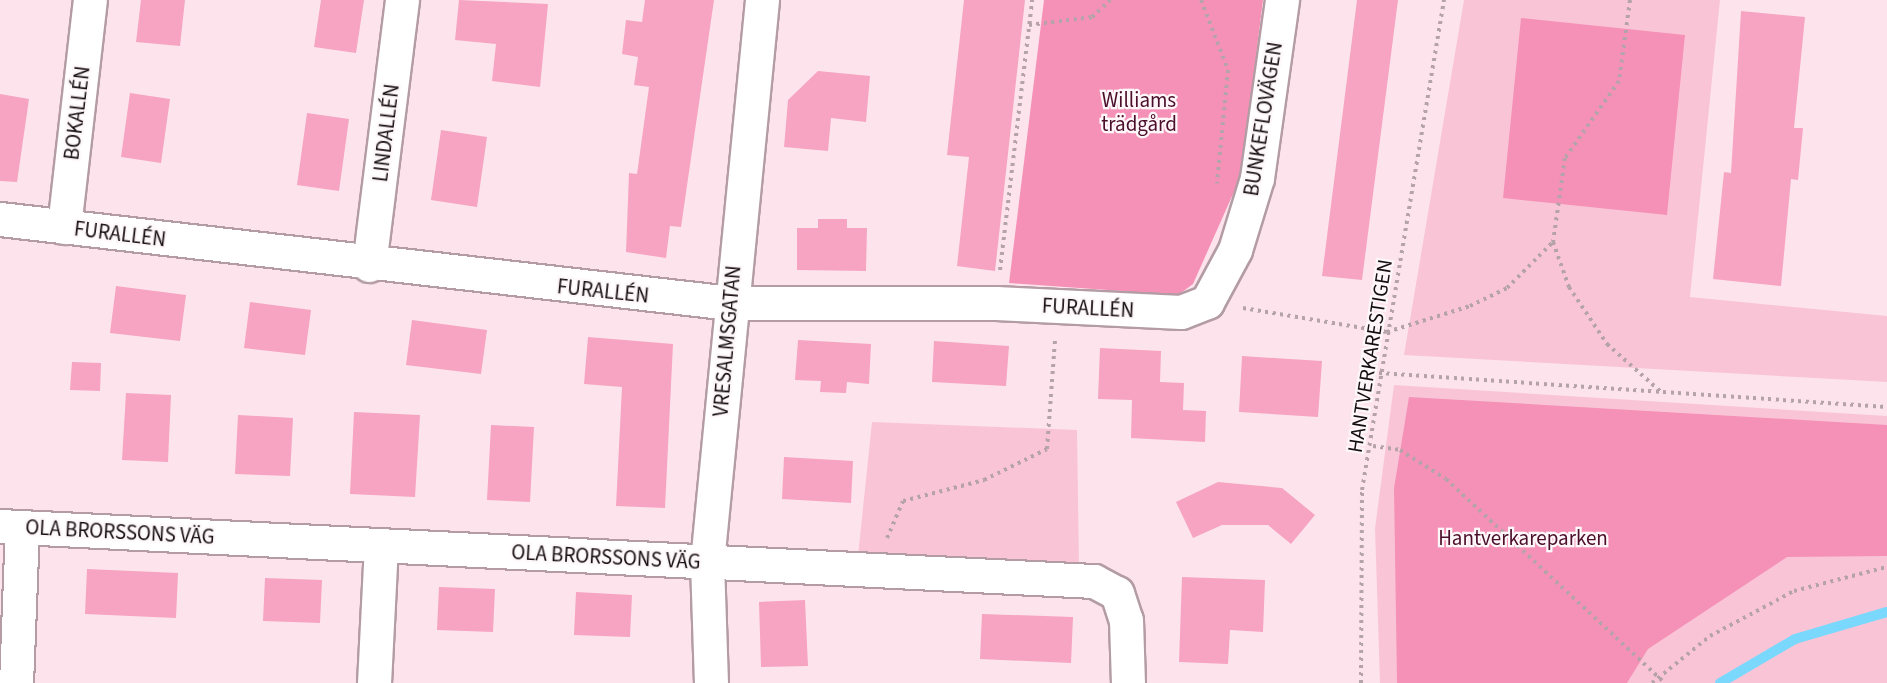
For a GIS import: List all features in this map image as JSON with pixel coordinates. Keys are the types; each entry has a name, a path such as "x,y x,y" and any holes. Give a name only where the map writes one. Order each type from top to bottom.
{"street":[{"name":"BOKALLÉN","path":"64,227 90,0"},
{"name":"LINDALLÉN","path":"369,265 402,0"},
{"name":"VRESALMSGATAN","path":"711,683 707,562 730,303 762,0"},
{"name":"BUNKEFLOVÄGEN","path":"1207,302 1235,250 1257,178 1282,0"},
{"name":"FURALLÉN","path":"0,219 369,265 730,303 996,303 1182,312 1207,302"},
{"name":"OLA BRORSSONS VÄG","path":"11,527 1094,581 1117,593 1126,620 1128,683"},
{"path":"11,527 16,683"},
{"path":"374,683 381,545"}],"path":[{"path":"996,303 1032,0"},
{"path":"1029,25 1092,17 1110,0"},
{"path":"1201,0 1228,70 1219,197"},
{"name":"HANTVERKARESTIGEN","path":"1361,683 1362,490 1373,446 1379,373 1444,0"},
{"path":"1630,0 1618,81 1565,158 1553,242 1569,287 1607,344 1661,392"},
{"path":"1207,302 1387,332 1470,306 1507,288 1553,242"},
{"path":"879,570 903,501 984,480 1047,449 1058,306"},
{"path":"1379,373 1887,407"},
{"path":"1373,446 1400,450 1446,479 1665,683"},
{"path":"1652,683 1657,676 1710,636 1794,591 1887,567"}],"green space":[{"name":"Williams trädgård","path":"1044,0 1263,0 1241,176 1193,284 1178,295 1009,283"},
{"path":"1464,0 1720,0 1690,297 1887,316 1887,382 1404,355"},
{"path":"1521,18 1685,35 1667,215 1503,198"},
{"name":"Hantverkareparken","path":"1394,385 1887,416 1887,683 1380,683 1375,528"},
{"name":"Hantverkareparken","path":"1409,397 1887,425 1887,556 1787,557 1648,649 1627,683 1397,683 1394,488"},
{"path":"872,422 1077,430 1079,565 858,556"}],"building":[{"path":"141,0 185,0 180,46 136,42"},
{"path":"321,0 364,0 356,53 314,47"},
{"path":"459,0 548,4 540,87 492,81 496,44 455,40"},
{"path":"645,0 714,0 681,227 670,226 666,258 626,252 629,173 637,174 649,87 634,85 638,57 622,54 626,20 642,22"},
{"path":"964,0 1025,0 995,271 957,266 969,157 947,155"},
{"path":"1357,0 1398,0 1362,280 1322,276"},
{"path":"1741,11 1805,17 1794,128 1803,128 1798,180 1791,179 1781,286 1713,279 1724,172 1731,173"},
{"path":"818,71 870,76 866,122 831,118 828,151 784,147 788,100"},
{"path":"130,93 170,99 161,163 121,157"},
{"path":"0,94 29,99 17,182 0,181"},
{"path":"307,113 349,119 339,191 297,185"},
{"path":"441,130 487,137 477,207 431,200"},
{"path":"818,219 847,219 847,228 867,228 866,271 797,270 797,228 818,228"},
{"path":"116,286 186,295 180,341 110,333"},
{"path":"250,302 311,310 305,355 244,348"},
{"path":"412,320 487,330 481,374 406,365"},
{"path":"588,337 673,344 665,508 616,506 622,387 584,384"},
{"path":"798,340 871,344 869,384 847,382 846,393 820,392 821,381 795,380"},
{"path":"934,341 1009,346 1006,386 932,382"},
{"path":"1100,348 1161,351 1160,382 1184,383 1183,410 1206,411 1205,442 1131,438 1132,400 1098,399"},
{"path":"1242,356 1322,361 1318,417 1239,412"},
{"path":"72,362 101,363 100,391 70,390"},
{"path":"126,393 171,395 168,462 122,460"},
{"path":"354,412 420,415 415,497 350,494"},
{"path":"238,415 293,418 290,476 235,474"},
{"path":"491,425 534,427 530,502 487,500"},
{"path":"784,457 853,461 851,503 782,499"},
{"path":"1218,482 1282,488 1315,515 1291,544 1268,525 1222,525 1193,538 1176,502"},
{"path":"87,569 178,573 176,618 85,614"},
{"path":"1182,577 1265,580 1263,632 1230,630 1228,664 1179,662"},
{"path":"265,578 322,580 320,623 263,621"},
{"path":"439,587 495,589 493,632 437,630"},
{"path":"576,592 632,595 630,637 574,635"},
{"path":"805,600 808,666 761,667 759,602"},
{"path":"982,614 1073,617 1071,663 980,659"}],"waterway":[{"path":"1720,683 1795,639 1887,612"}]}
